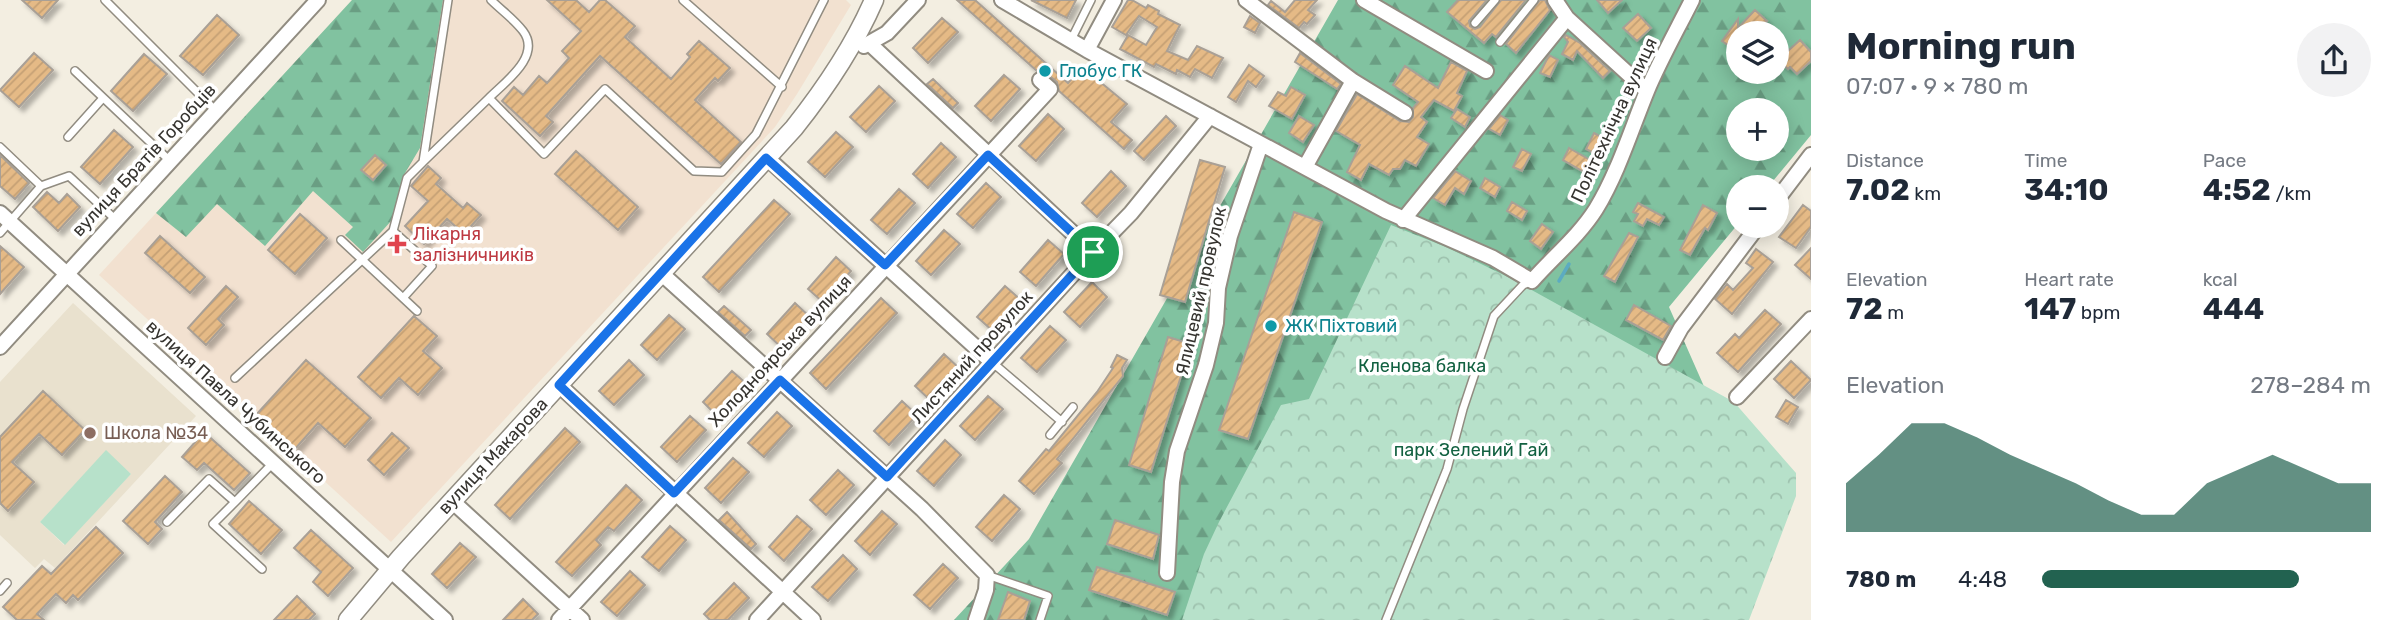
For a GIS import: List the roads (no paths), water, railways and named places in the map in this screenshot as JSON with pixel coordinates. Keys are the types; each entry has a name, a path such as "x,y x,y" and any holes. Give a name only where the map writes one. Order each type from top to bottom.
{"street":[{"name":"вулиця Братів Горобців","path":"0,347 318,0"},
{"name":"вулиця Макарова","path":"348,620 452,501 811,107 846,53 874,0"},
{"path":"846,53 870,44 887,33 918,0"},
{"path":"1002,0 1087,50 1403,220 1493,258 1532,281"},
{"path":"1087,50 1114,0"},
{"path":"1246,0 1353,81 1405,113"},
{"path":"1364,0 1486,71"},
{"path":"1555,0 1567,18 1647,91"},
{"name":"Політехнічна вулиця","path":"1532,281 1557,252 1580,232 1596,208 1636,124 1647,91 1692,0"},
{"path":"1403,220 1567,18"},
{"path":"870,44 1093,252"},
{"name":"Холодноярська вулиця","path":"564,615 1050,89 1040,80"},
{"path":"1305,167 1353,81"},
{"name":"Листяний провулок","path":"757,620 1131,213 1210,116"},
{"name":"Ялицевий провулок","path":"1167,573 1172,482 1177,451 1206,365 1216,323 1218,288 1230,236 1261,144"},
{"path":"1789,184 1811,155"},
{"path":"766,158 993,363"},
{"name":"вулиця Павла Чубинського","path":"3,223 66,274 445,620"},
{"path":"1665,357 1681,328 1749,238"},
{"path":"661,272 938,524 986,575 986,590 976,620"},
{"path":"1737,397 1811,319"},
{"path":"559,385 813,620"},
{"path":"452,501 564,615 582,620"}],"lane":[{"path":"105,0 216,111"},
{"path":"423,162 448,0"},
{"path":"235,378 393,231 407,178 516,71 527,55 528,42 524,32 491,0"},
{"path":"684,0 782,86"},
{"path":"489,98 544,154 605,89 694,171 722,172 757,134 824,0"},
{"path":"1071,40 1091,0"},
{"path":"1475,23 1495,0"},
{"path":"1500,42 1534,0"},
{"path":"75,71 170,161"},
{"path":"68,137 103,98"},
{"path":"0,148 41,186"},
{"path":"3,223 41,186 69,176 116,220"},
{"path":"393,231 432,266 403,298"},
{"path":"341,240 417,311"},
{"path":"1386,620 1447,469 1463,409 1494,317 1523,285 1532,281"},
{"path":"993,363 1062,422"},
{"path":"1050,435 1073,407"},
{"path":"262,569 214,524 273,463"},
{"path":"167,522 209,479 235,502"},
{"path":"986,575 1048,596 1040,620"},
{"path":"0,591 7,583"}],"waterway":[{"path":"1559,281 1569,264"}],"place":[{"name":"Глобус ГК","path":"1045,71"},
{"name":"Лікарня залізничників","path":"397,244"},
{"name":"ЖК Піхтовий","path":"1271,326"},
{"name":"Школа №34","path":"90,433"}],"park label":[{"name":"Кленова балка","path":"1422,366"},
{"name":"парк Зелений Гай","path":"1471,450"}]}
